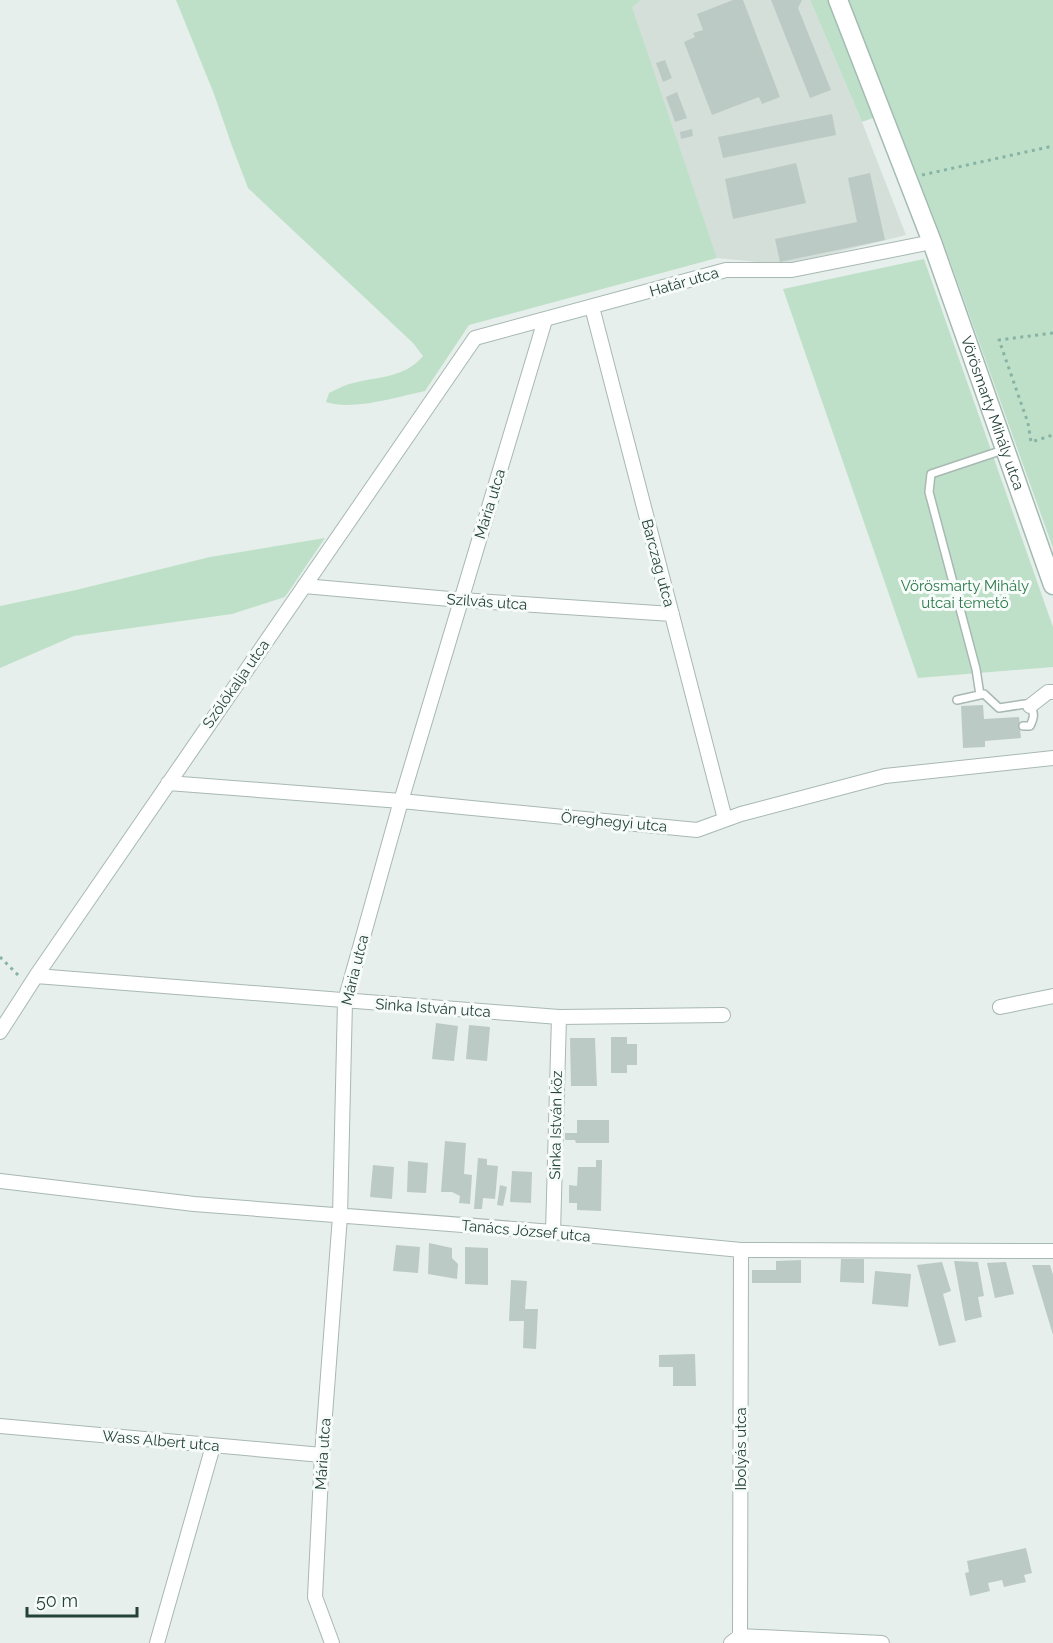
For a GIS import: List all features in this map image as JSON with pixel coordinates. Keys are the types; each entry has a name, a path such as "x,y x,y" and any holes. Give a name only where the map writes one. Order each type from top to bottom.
{"main road":[{"name":"Vörösmarty Mihály utca","path":"838,0 933,242 1053,585"}],"street":[{"name":"Határ utca","path":"475,338 726,270 792,270 933,242"},
{"name":"Barczag utca","path":"592,307 724,819"},
{"name":"Mária utca","path":"332,1643 315,1597 322,1455 340,1216 345,1001 401,801 544,320"},
{"name":"Szőlőkalja utca","path":"0,1032 33,980 475,338"},
{"name":"Szilvás utca","path":"304,586 461,600 672,614"},
{"path":"1030,705 1048,692 1053,692"},
{"name":"Öreghegyi utca","path":"168,783 401,801 697,830 724,819 885,776 1053,758"},
{"name":"Sinka István utca","path":"33,980 559,1017 723,1015"},
{"path":"1000,1006 1053,996"},
{"name":"Sinka István köz","path":"553,1232 559,1017"},
{"name":"Tanács József utca","path":"0,1181 194,1204 553,1232 741,1250 1053,1251"},
{"name":"Ibolyás utca","path":"736,1640 741,1250"},
{"name":"Wass Albert utca","path":"0,1426 322,1455"},
{"path":"157,1643 213,1446"},
{"path":"736,1640 882,1643"}],"lane":[{"path":"980,695 976,669 929,492 931,474 1005,450"},
{"path":"957,700 984,694 999,708 1030,705 1034,711 1033,720 1030,726 1023,726"}],"path":[{"path":"909,179 940,169 1053,146"},
{"path":"1053,333 999,340 1028,423 1031,442 1053,435"},
{"path":"0,957 7,966 33,980"}],"shaded area":[{"path":"641,0 810,0 862,122 906,235 786,265 717,258 631,7"}],"green space":[{"path":"176,0 641,0 632,7 717,258 469,325 425,391 361,404 326,402 329,393 346,385 397,373 415,364 423,356 413,343 248,188 214,94"},
{"name":"Vörösmarty Mihály utcai temető","path":"810,0 1053,0 1053,548 945,247 892,111 862,122"},
{"name":"Vörösmarty Mihály utcai temető","path":"924,259 1053,627 1053,667 918,678 783,289"},
{"path":"325,538 285,597 232,614 74,636 0,668 0,606 210,557"}],"building":[{"path":"733,0 743,0 780,97 762,104 759,97 712,115 684,42 695,37 693,33 703,30 697,14"},
{"path":"771,0 802,0 798,8 831,90 810,98"},
{"path":"665,60 672,78 663,82 656,63"},
{"path":"677,92 687,118 675,122 666,97"},
{"path":"832,114 836,135 723,158 718,137"},
{"path":"692,129 693,136 681,139 680,132"},
{"path":"796,163 806,203 733,219 725,179"},
{"path":"870,173 885,240 780,262 775,239 857,222 848,178"},
{"path":"983,705 984,719 1019,717 1021,738 985,741 985,747 963,748 961,706"},
{"path":"436,1023 458,1026 454,1061 432,1059"},
{"path":"469,1025 490,1027 487,1061 466,1059"},
{"path":"611,1037 627,1037 627,1044 637,1044 637,1065 627,1065 627,1073 611,1073"},
{"path":"570,1038 595,1038 597,1086 571,1086"},
{"path":"577,1120 609,1120 609,1143 576,1143 575,1140 565,1140 565,1133 577,1133"},
{"path":"445,1141 466,1143 464,1174 472,1175 470,1204 459,1203 460,1196 452,1192 441,1192"},
{"path":"478,1158 487,1159 487,1165 498,1166 495,1199 483,1198 482,1209 474,1209"},
{"path":"596,1160 602,1160 601,1211 577,1210 577,1203 569,1203 569,1185 577,1186 578,1167 596,1167"},
{"path":"408,1161 428,1163 426,1193 407,1192"},
{"path":"373,1165 394,1167 392,1199 370,1197"},
{"path":"512,1171 532,1172 531,1203 510,1202"},
{"path":"500,1185 507,1187 503,1206 497,1205"},
{"path":"429,1243 452,1248 452,1258 458,1264 457,1279 428,1274"},
{"path":"396,1245 420,1247 418,1273 393,1271"},
{"path":"465,1247 488,1248 488,1285 465,1284"},
{"path":"841,1259 864,1259 864,1283 840,1282"},
{"path":"801,1260 801,1283 752,1283 752,1270 776,1270 776,1261"},
{"path":"954,1261 978,1262 984,1296 978,1297 982,1317 965,1321"},
{"path":"942,1262 951,1291 943,1294 956,1342 939,1346 917,1265"},
{"path":"1006,1262 1014,1294 995,1298 987,1263"},
{"path":"1032,1265 1050,1265 1053,1275 1053,1335"},
{"path":"875,1271 911,1274 908,1307 872,1304"},
{"path":"511,1280 527,1281 525,1309 538,1309 536,1349 523,1348 524,1321 509,1321"},
{"path":"695,1354 696,1386 673,1386 673,1367 659,1367 659,1355"},
{"path":"1026,1548 1032,1573 1024,1575 1026,1582 1004,1587 1002,1580 988,1583 990,1591 970,1596 965,1573 969,1572 967,1561"}]}
